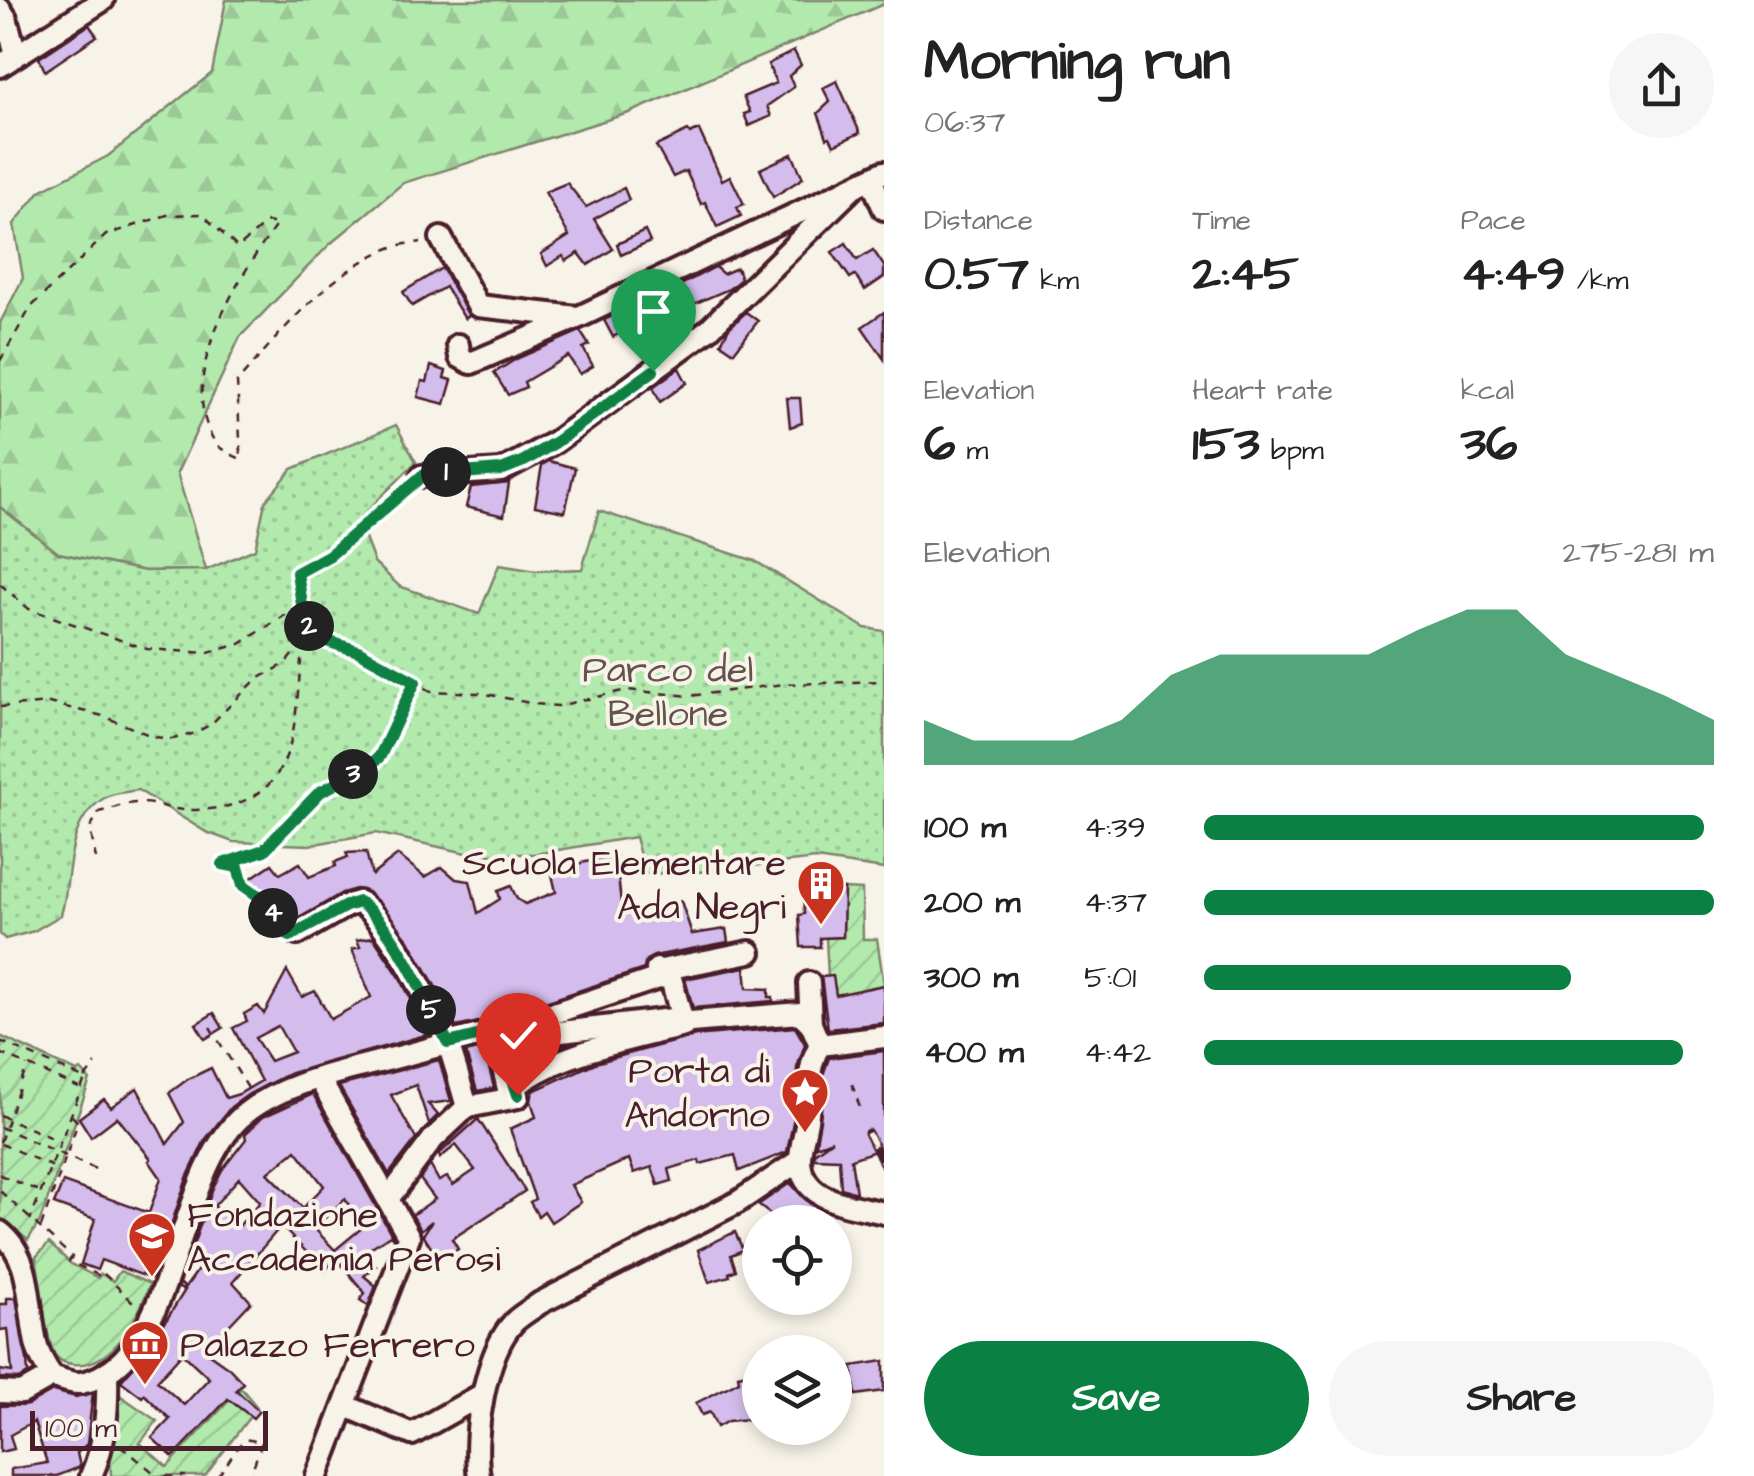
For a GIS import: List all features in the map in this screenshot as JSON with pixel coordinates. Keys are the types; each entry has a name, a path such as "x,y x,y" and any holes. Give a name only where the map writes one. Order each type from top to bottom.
{"street":[{"path":"0,9 6,18 8,60 103,0"},
{"path":"870,179 884,209"},
{"path":"458,345 460,358 471,363 579,318 870,179"},
{"path":"422,476 501,470 556,442 709,329 870,179"},
{"path":"441,238 478,306 579,318"},
{"path":"297,934 346,906 359,902 370,910 404,960 448,1043 467,1107"},
{"path":"517,1092 509,1093 496,1039 499,1036 659,978 657,969 750,952"},
{"path":"388,1199 433,1139 467,1107 517,1092 524,1078 550,1068 684,1026 677,1021 666,969"},
{"path":"808,983 811,1024 820,1045"},
{"path":"0,1232 18,1251 26,1275 38,1350 52,1376 78,1384 107,1372 125,1358 155,1312 204,1168 239,1119 260,1106 319,1078 448,1043 800,1013 811,1024"},
{"path":"820,1045 884,1037"},
{"path":"820,1045 810,1062 800,1160 807,1184 824,1198 884,1213"},
{"path":"318,1476 408,1236 319,1078"},
{"path":"478,1476 480,1412 489,1369 513,1323 540,1303 738,1202 800,1160"},
{"path":"91,1476 104,1433 107,1372"},
{"path":"0,1392 22,1393 52,1376"},
{"path":"346,1406 412,1434 484,1394"}],"path":[{"path":"0,360 30,306 106,235 167,215 202,214 238,248 267,222 276,224 250,261 204,356 201,406 216,446 240,459 237,382 298,314 338,279 390,248 441,238"},
{"path":"314,637 304,617 297,573 330,555 422,476"},
{"path":"0,584 30,608 147,648 208,653 240,644 287,614 295,650"},
{"path":"0,707 49,703 103,716 154,737 192,734 210,724 242,690 285,664 303,641 314,637 358,651 431,691 481,693 558,706 627,690 690,696 784,684 884,681"},
{"path":"96,859 90,828 99,812 136,802 195,811 248,800 273,784 287,762 303,641"},
{"path":"297,934 284,933 263,899 243,885 238,867 223,864 264,850 320,792 370,766 380,756 415,682"},
{"path":"210,1026 260,1106"},
{"path":"0,1041 84,1079"},
{"path":"0,1052 81,1088"},
{"path":"27,1064 0,1142 61,1170"},
{"path":"30,1220 84,1079 96,1064"},
{"path":"852,1084 861,1110"},
{"path":"0,1115 60,1142"},
{"path":"40,1229 78,1122 70,1115"},
{"path":"2,1128 100,1171"},
{"path":"0,1175 40,1192"},
{"path":"0,1191 72,1257 69,1260 73,1264 98,1276 101,1271 137,1306 155,1312"},
{"path":"104,1433 158,1476"},
{"path":"218,1476 244,1439 262,1442 250,1476"},
{"path":"165,1476 186,1476"}],"green space":[{"path":"226,0 884,0 884,4 629,113 403,183 330,244 240,337 177,473 206,570 145,571 58,553 0,507 0,323 23,278 14,224 40,191 108,156 212,73"},
{"name":"Parco del Bellone","path":"396,425 416,462 358,520 374,562 399,586 479,614 499,565 536,571 582,569 599,511 755,561 865,628 884,631 884,869 816,859 645,874 635,837 535,854 471,854 376,833 309,845 233,842 206,832 138,790 106,797 83,820 72,850 61,915 34,931 5,939 0,934 0,507 58,553 145,571 206,570 255,549 265,502 292,469"},
{"path":"844,889 862,890 863,939 877,939 884,985 836,996 828,977 826,938 843,937"},
{"path":"0,1036 77,1072 81,1070 90,1080 40,1221 28,1240 0,1218"},
{"path":"49,1243 71,1264 98,1278 101,1274 113,1281 120,1271 150,1284 123,1338 100,1358 87,1363 61,1360 50,1343 36,1257"},
{"path":"241,1388 257,1407 205,1476 111,1476 109,1428 121,1396 157,1421 140,1443 167,1467"}],"building":[{"path":"89,25 97,36 45,71 39,58"},
{"path":"794,51 801,65 789,76 794,87 767,106 771,116 749,126 744,114 750,112 743,97 776,83 768,64"},
{"path":"837,81 860,133 834,145 827,138 818,113 830,102 823,88"},
{"path":"699,130 722,180 730,176 744,204 737,207 741,216 717,227 686,171 673,177 656,146"},
{"path":"792,154 803,178 773,197 760,169"},
{"path":"567,183 586,207 624,188 629,200 594,219 613,249 588,265 579,253 566,261 563,256 547,266 541,254 569,236 545,192"},
{"path":"645,231 650,242 621,255 617,244"},
{"path":"846,243 857,260 873,250 884,266 884,277 865,290 855,275 850,278 832,252"},
{"path":"715,267 723,274 737,268 741,279 729,289 694,304 692,300 687,303 679,286"},
{"path":"442,268 469,316 465,319 445,287 412,306 403,292"},
{"path":"625,310 634,325 613,337 604,320"},
{"path":"746,312 758,321 734,352 721,343 729,328"},
{"path":"884,312 884,359 862,327"},
{"path":"580,331 589,345 583,348 593,366 580,374 568,356 524,382 526,387 508,395 494,373"},
{"path":"431,366 446,371 444,378 452,380 445,404 418,397"},
{"path":"679,368 687,383 660,402 653,387"},
{"path":"787,398 800,398 802,423 790,427"},
{"path":"549,461 575,468 565,512 535,506 542,465"},
{"path":"509,483 504,516 466,507 471,487"},
{"path":"366,852 372,875 398,855 425,877 442,867 456,879 470,881 478,913 500,899 498,891 511,886 517,899 525,904 556,892 551,870 616,855 621,904 627,902 633,917 681,901 692,934 726,929 728,942 654,956 646,960 644,969 497,1018 456,1027 409,940 368,892 356,889 342,893 287,926 271,902 248,880 272,864 280,874 300,863 309,877 336,866 335,862 348,857 346,853"},
{"name":"Scuola Elementare Ada Negri","path":"803,889 844,889 843,937 820,938 820,947 801,947 799,915 804,914"},
{"path":"373,937 399,976 429,1034 288,1074 231,1107 205,1140 187,1178 162,1252 141,1248 158,1264 152,1279 101,1260 97,1270 81,1264 95,1219 54,1204 63,1182 149,1213 161,1178 151,1159 117,1117 91,1137 79,1118 104,1099 111,1107 137,1088 167,1144 184,1122 169,1093 188,1079 211,1068 226,1098 261,1081 233,1028 247,1021 244,1014 258,1006 264,1014 287,971 302,997 315,991 331,1019 371,997 352,949 360,947 357,940","holes":["278,1026 293,1052 270,1061 255,1038"]},
{"path":"745,967 747,988 769,989 773,1001 693,1008 685,979"},
{"path":"833,976 836,995 884,985 884,1023 828,1029 821,977"},
{"path":"214,1013 223,1028 205,1039 196,1024"},
{"path":"795,1027 805,1044 797,1068 787,1152 739,1171 735,1155 700,1164 699,1160 669,1169 672,1181 658,1185 652,1167 634,1173 629,1159 571,1185 581,1202 551,1222 544,1211 538,1216 530,1202 535,1199 510,1129 536,1117 531,1101 533,1091 595,1063 694,1036"},
{"path":"484,1048 494,1088 477,1091 466,1053"},
{"path":"884,1051 884,1148 851,1159 856,1193 841,1188 839,1159 814,1158 814,1153 832,1140 816,1146 824,1072 829,1058"},
{"path":"439,1060 451,1101 428,1104 438,1115 429,1124 416,1085 391,1095 416,1139 389,1174 339,1086"},
{"path":"313,1094 394,1239 390,1235 364,1252 376,1266 364,1276 376,1286 368,1306 360,1300 365,1293 337,1259 325,1271 281,1226 233,1282 251,1302 205,1351 243,1383 236,1390 259,1411 253,1418 228,1399 173,1457 152,1438 170,1419 144,1394 142,1397 121,1381 147,1351 185,1290 178,1288 180,1283 185,1288 205,1260 189,1257 213,1188 246,1139 245,1134 263,1117","holes":["296,1150 324,1186 303,1208 268,1173","239,1178 260,1202 239,1226 214,1206","345,1199 363,1227 335,1250 314,1228","182,1353 209,1378 184,1405 157,1381"]},
{"path":"478,1119 525,1191 452,1239 458,1249 439,1260 423,1235 432,1221 421,1230 412,1215 435,1199 420,1179 430,1165 439,1181 447,1177 453,1185 475,1170 456,1145 440,1158 439,1154"},
{"path":"790,1183 813,1205 758,1205"},
{"path":"735,1232 742,1248 731,1255 736,1270 730,1276 709,1282 698,1250"},
{"path":"7,1298 16,1298 27,1360 28,1374 19,1379 0,1378 0,1370 12,1372 8,1329 0,1330 0,1304 7,1304"},
{"path":"884,1361 884,1391 856,1395 852,1366"},
{"path":"742,1374 742,1420 717,1427 710,1412 702,1415 696,1403 739,1381 738,1375"},
{"path":"53,1391 76,1397 93,1392 87,1444 77,1453 80,1467 57,1476 11,1476 11,1469 47,1463 34,1422 10,1435 14,1449 0,1452 0,1406 28,1405"}],"railway":[{"path":"868,1133 884,1165"}],"place":[{"name":"Scuola Elementare Ada Negri","path":"821,926"},
{"name":"Porta di Andorno","path":"805,1134"},
{"name":"Fondazione Accademia Perosi","path":"152,1278"},
{"name":"Palazzo Ferrero","path":"145,1386"}],"route":[{"path":"518,1095 497,1031 448,1043 404,960 370,910 359,902 346,906 290,936 284,933 263,899 243,885 238,867 223,864 264,850 320,792 370,766 380,756 415,682 358,651 314,637 304,617 297,573 330,555 422,476 501,470 524,461 653,371"}]}
